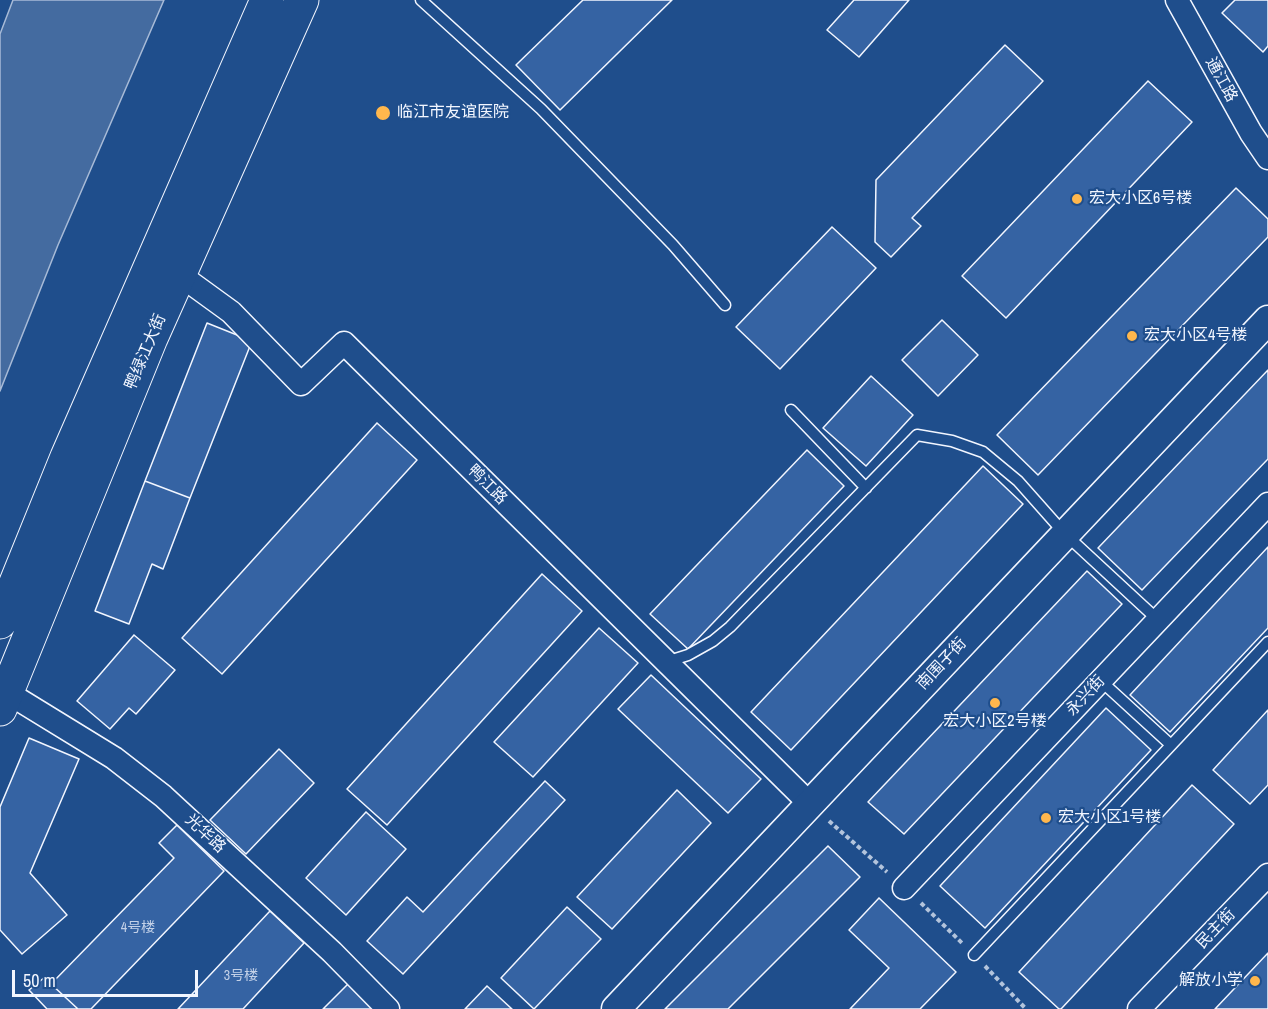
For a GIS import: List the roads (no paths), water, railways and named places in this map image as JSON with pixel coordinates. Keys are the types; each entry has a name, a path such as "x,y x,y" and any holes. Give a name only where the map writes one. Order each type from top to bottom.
{"highway":[{"name":"鸭绿江大街","path":"2,697 147,349 167,266 267,0"},
{"name":"鸭绿江大街","path":"0,622 67,457 302,0"}],"street":[{"name":"通江路","path":"1178,0 1251,133 1268,158"},
{"name":"鸭江路","path":"167,266 231,312 301,384 344,343 810,804"},
{"name":"南围子街","path":"616,1009 1268,320"},
{"name":"永兴街","path":"904,888 1268,504"},
{"name":"光华路","path":"2,697 114,758 163,796 332,952 388,1009"},
{"name":"民主街","path":"1139,1009 1268,875"}],"lane":[{"path":"421,0 541,109 673,245 725,305"},
{"path":"791,410 866,488"},
{"path":"666,662 688,655 713,641 730,627 917,435 952,441 983,452 1018,481 1065,534 1158,620"},
{"path":"974,955 1268,642"},
{"path":"1101,681 1171,745"}],"water":[{"path":"13,0 164,0 58,245 0,391 0,34"}],"place":[{"name":"临江市友谊医院","path":"383,113"},
{"name":"宏大小区6号楼","path":"1077,199"},
{"name":"宏大小区4号楼","path":"1132,336"},
{"name":"宏大小区2号楼","path":"995,703"},
{"name":"宏大小区1号楼","path":"1046,818"},
{"name":"解放小学","path":"1255,981"}]}
